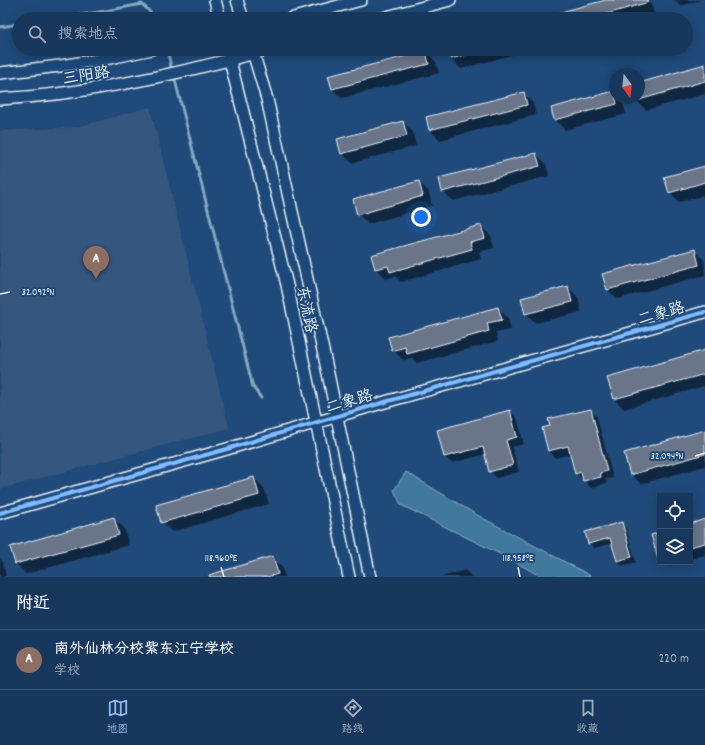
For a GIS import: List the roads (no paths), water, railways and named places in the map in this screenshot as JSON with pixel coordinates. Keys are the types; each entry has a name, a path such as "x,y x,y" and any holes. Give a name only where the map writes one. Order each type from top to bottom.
{"main road":[{"path":"215,0 218,12"},
{"path":"237,0 241,12"},
{"path":"316,12 361,0"},
{"path":"405,12 450,0"},
{"name":"三阳路","path":"0,73 60,66 115,56"},
{"name":"东流路","path":"229,56 287,286 349,577"},
{"name":"三阳路","path":"0,99 67,93 120,85 230,60 240,56"},
{"name":"东流路","path":"254,56 267,99 337,416 370,577"},
{"name":"二象路","path":"0,513 705,312"}],"waterway":[{"path":"98,12 142,4 150,12"},
{"path":"0,27 12,25"},
{"path":"169,56 172,71"},
{"path":"174,76 253,387 261,398"}],"place":[{"name":"南外仙林分校紫东江宁学校","path":"96,279"}]}
